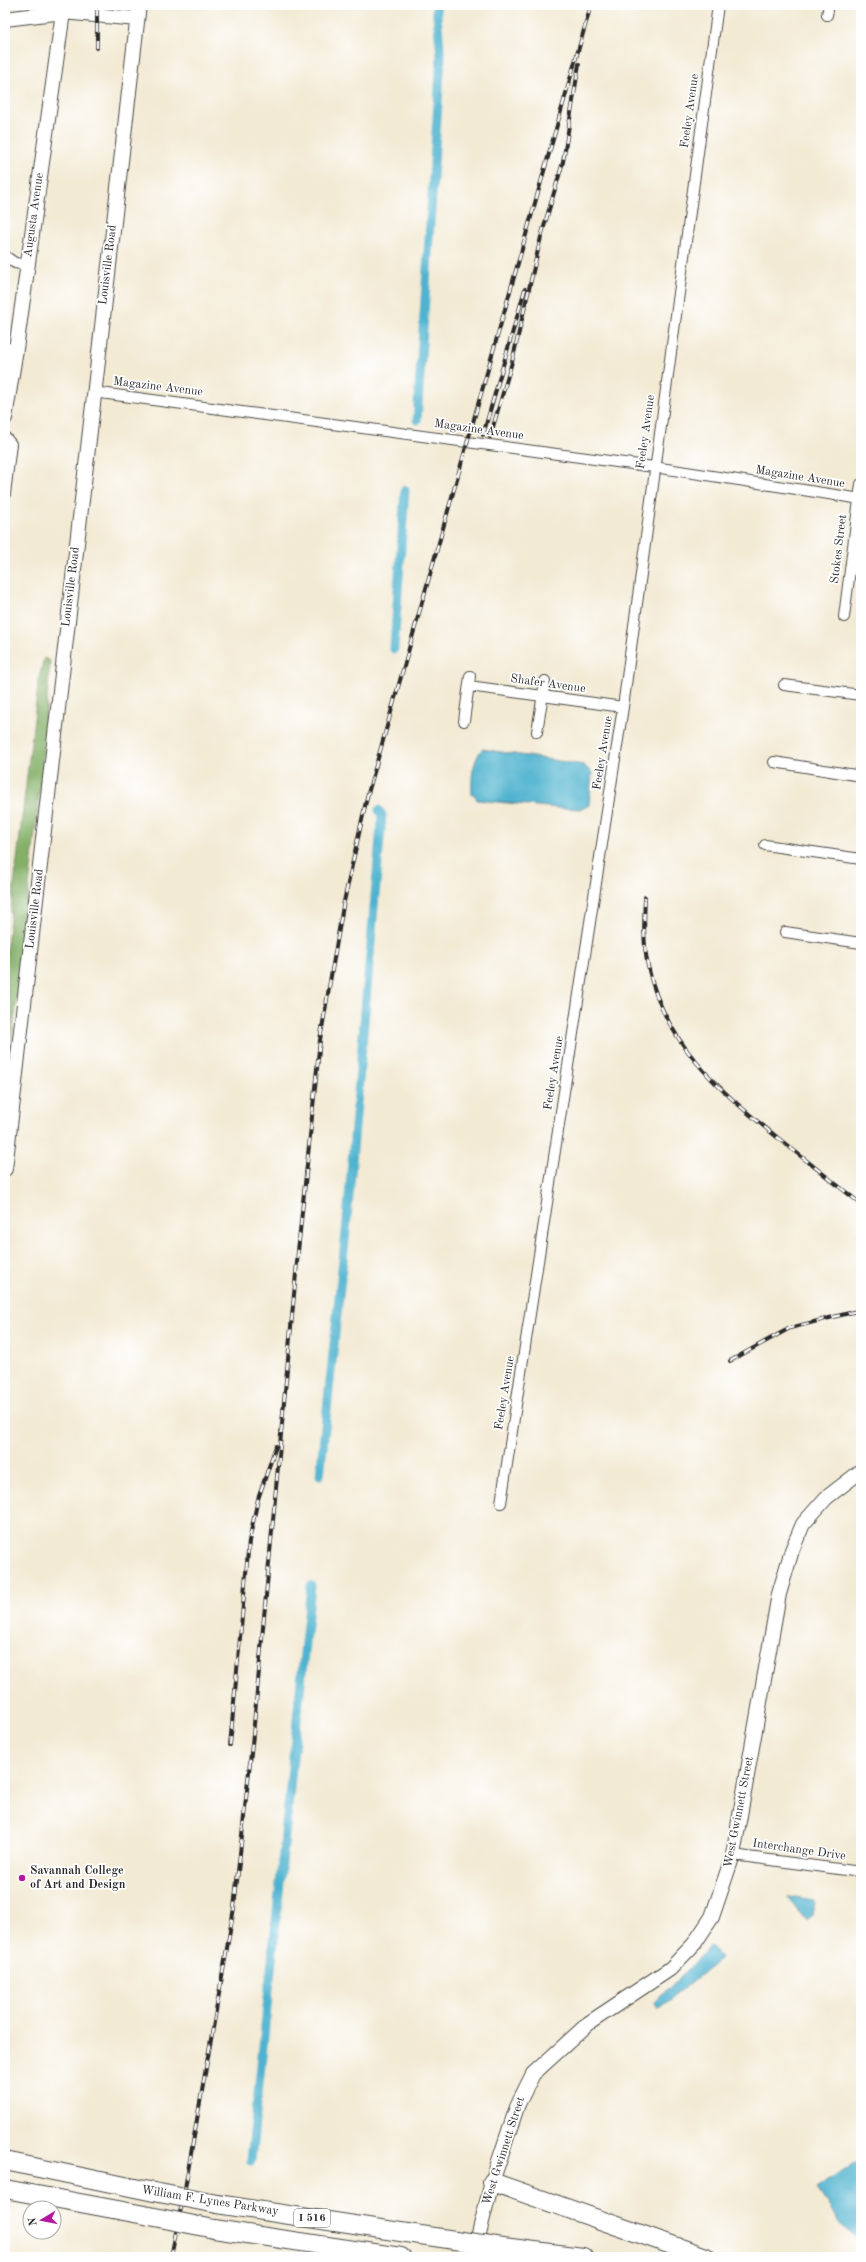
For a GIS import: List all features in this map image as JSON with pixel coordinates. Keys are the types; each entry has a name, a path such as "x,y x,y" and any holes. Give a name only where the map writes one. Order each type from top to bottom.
{"highway":[{"name":"William F. Lynes Parkway","path":"5,2161 217,2204 503,2247 583,2257"},
{"path":"492,2182 706,2257"},
{"name":"William F. Lynes Parkway","path":"5,2189 214,2229 401,2257"}],"main road":[{"name":"Louisville Road","path":"5,1169 93,392 139,5"},
{"path":"5,19 63,12 137,19"},
{"name":"Augusta Avenue","path":"5,418 11,348 28,265 63,12"},
{"name":"West Gwinnett Street","path":"473,2257 492,2182 518,2104 533,2074 589,2023 670,1969 694,1944 712,1917 733,1855 779,1594 792,1550 803,1524 826,1498 861,1471"}],"street":[{"name":"Feeley Avenue","path":"501,1503 623,707 654,466 718,5"},
{"path":"827,16 829,5"},
{"path":"5,256 15,262 28,265"},
{"name":"Magazine Avenue","path":"93,392 654,466 860,499"},
{"path":"5,437 11,444 5,494"},
{"name":"Stokes Street","path":"844,617 861,484"},
{"name":"Shafer Avenue","path":"464,721 470,681 542,696 623,707"},
{"path":"537,732 545,681"},
{"path":"784,685 861,695"},
{"path":"774,762 861,776"},
{"path":"765,845 861,860"},
{"path":"785,932 861,943"},
{"name":"Interchange Drive","path":"733,1855 861,1872"}],"green space":[{"path":"44,658 50,661 41,777 5,1106 5,961 39,678"}],"water":[{"path":"482,749 584,765 592,773 589,805 582,809 558,808 477,800 475,795 472,795 472,777 474,765"},
{"path":"796,1897 814,1900 812,1916 808,1921 788,1899"},
{"path":"711,1946 721,1956 720,1959 658,2009 655,2002"},
{"path":"861,2158 861,2241 848,2231 831,2210 817,2189"}],"waterway":[{"path":"417,420 441,57 436,5"},
{"path":"394,649 405,490"},
{"path":"320,1475 346,1231 382,815 379,810"},
{"path":"251,2161 311,1586"}],"railway":[{"path":"97,5 97,48"},
{"path":"171,2257 185,2188 234,1908 253,1735 299,1241 320,1040 343,906 367,797 591,5"},
{"path":"490,437 512,362 541,237 563,162 579,64"},
{"path":"483,435 525,289"},
{"path":"645,897 644,923 646,958 656,994 667,1019 681,1042 697,1063 735,1102 861,1204"},
{"path":"730,1361 790,1328 861,1310"},
{"path":"230,1745 249,1541 258,1499 276,1446"}],"place":[{"name":"Savannah College of Art and Design","path":"22,1878"}]}
